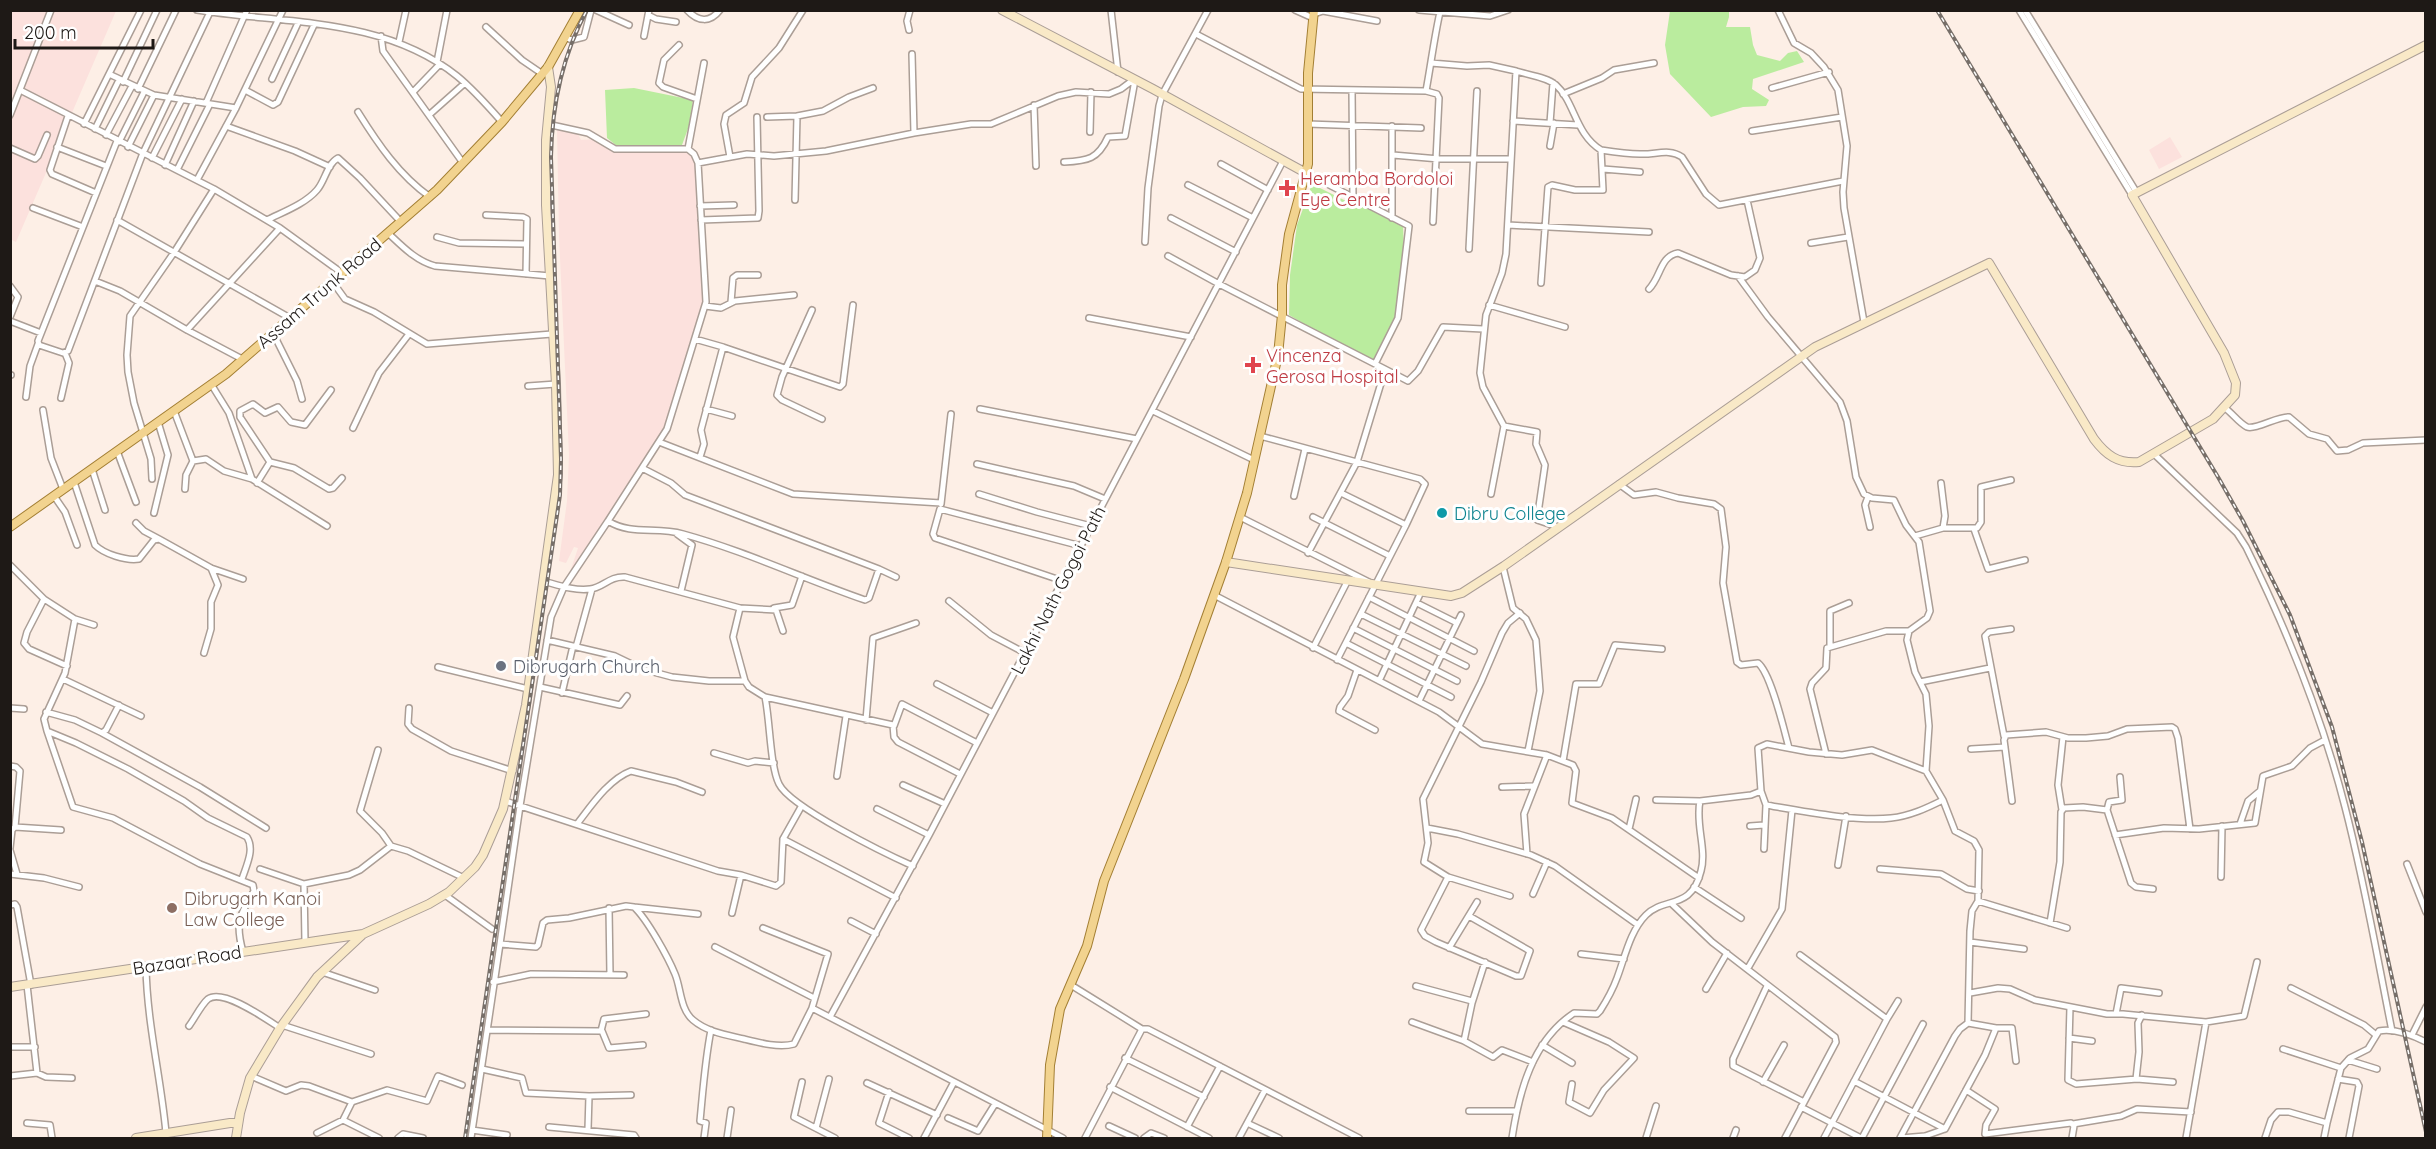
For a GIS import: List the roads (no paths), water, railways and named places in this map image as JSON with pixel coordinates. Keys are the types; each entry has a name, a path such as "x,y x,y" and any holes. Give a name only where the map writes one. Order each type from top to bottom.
{"main road":[{"name":"Assam Trunk Road","path":"10,527 211,384 429,197 502,122 541,73 549,67 580,10"},
{"path":"1047,1134 1049,1082 1054,1036 1060,1009 1090,936 1104,880 1184,680 1226,562 1260,436 1278,356 1282,285 1289,234 1309,154 1307,89 1314,14"}],"street":[{"path":"10,115 51,10"},
{"path":"84,123 141,10"},
{"path":"95,129 158,10"},
{"path":"106,135 135,87 176,10"},
{"path":"197,10 246,14 359,30 399,42 438,63 465,83 502,122"},
{"path":"197,180 236,108 283,10"},
{"path":"399,42 406,10"},
{"path":"414,91 438,63 447,10"},
{"path":"564,37 572,40 584,37 591,10"},
{"path":"596,10 629,25"},
{"path":"687,10 693,16 708,20 720,10"},
{"path":"730,157 725,132 726,115 744,103 752,77 779,48 803,10"},
{"path":"909,30 907,21 910,10"},
{"path":"1002,10 1353,199 1409,226 1400,309 1396,325 1375,364"},
{"path":"1111,10 1118,72"},
{"path":"1145,242 1148,188 1162,95 1208,10"},
{"path":"1295,10 1314,14 1323,11 1377,21"},
{"path":"1419,10 1494,13 1508,10"},
{"path":"1779,10 1794,43 1811,53 1829,72 1838,90 1848,152 1843,181 1844,208 1864,322"},
{"path":"1226,562 1420,592 1451,596 1462,593 1503,567 1815,347 1989,263 2104,452 2116,460 2127,463 2139,462 2213,420 2225,408 2236,389 2232,369 2135,194 2019,10"},
{"path":"2025,10 2057,70"},
{"path":"65,353 68,351 142,153 211,12"},
{"path":"1426,91 1431,50 1440,12"},
{"path":"649,13 656,20 676,22"},
{"path":"644,36 649,13"},
{"path":"177,170 246,14"},
{"path":"272,79 298,22"},
{"path":"245,90 273,105 278,102 314,25"},
{"path":"486,27 522,60 541,73"},
{"path":"1196,34 1294,86 1307,89 1437,93 1439,98 1433,222"},
{"path":"381,36 383,51 414,91 463,163"},
{"path":"679,45 664,60 659,83 663,87 697,99"},
{"path":"2135,194 2426,45"},
{"path":"912,54 914,133"},
{"path":"688,149 704,63"},
{"path":"1431,63 1489,65 1553,83 1563,94 1578,125 1601,150 1603,190 1575,190 1549,185 1541,283"},
{"path":"1563,94 1602,78 1614,70 1654,63"},
{"path":"236,1138 251,1076 281,1026 322,972 363,934 445,895 464,878 483,855 498,824 505,801 513,771 528,689 558,476 556,384 546,205 547,124 551,87 549,67"},
{"path":"1491,494 1504,426 1481,381 1483,329 1489,305 1504,266 1516,71"},
{"path":"1772,88 1829,72"},
{"path":"109,75 154,95 236,108"},
{"path":"698,163 747,154 796,155 914,133 971,124 991,124 1069,93 1108,94 1134,80"},
{"path":"1064,162 1087,160 1103,148 1108,136 1125,136 1134,80"},
{"path":"429,115 465,83"},
{"path":"1550,146 1553,83"},
{"path":"767,117 797,116 823,111 849,97 873,88"},
{"path":"20,90 214,189 280,228 342,273"},
{"path":"1352,90 1353,199"},
{"path":"1469,249 1476,91"},
{"path":"26,397 30,366 41,333 106,166 144,92"},
{"path":"1090,132 1091,92"},
{"path":"128,147 154,95"},
{"path":"152,158 182,99"},
{"path":"165,165 194,101"},
{"path":"1034,105 1036,166"},
{"path":"358,112 395,165 429,197"},
{"path":"68,116 50,166 51,173 96,193"},
{"path":"795,200 797,116"},
{"path":"701,220 758,218 757,117"},
{"path":"1752,131 1842,117"},
{"path":"1512,122 1578,125"},
{"path":"471,1138 520,806 551,617 564,587 667,429 707,293 698,163 694,154 688,149 615,149 588,133 547,124"},
{"path":"1308,124 1421,128"},
{"path":"226,126 295,151 330,167"},
{"path":"1392,126 1392,218"},
{"path":"10,148 34,159 38,156 46,135"},
{"path":"57,147 106,166"},
{"path":"1601,150 1640,154 1665,151 1677,153 1712,201 1719,205 1843,181"},
{"path":"1393,155 1511,159"},
{"path":"267,220 314,194 335,159 340,159 401,222"},
{"name":"Lakhi Nath Gogoi Path","path":"830,1017 1026,653 1283,161"},
{"path":"1221,164 1268,190"},
{"path":"1603,170 1640,171"},
{"path":"1188,185 1253,218"},
{"path":"152,479 151,459 134,403 127,355 129,318 214,189"},
{"path":"1649,289 1656,282 1665,258 1678,252 1738,276 1745,277 1755,270 1760,258 1747,200"},
{"path":"700,206 734,206"},
{"path":"33,208 84,227"},
{"path":"486,215 526,218 526,274"},
{"path":"1171,218 1236,252"},
{"path":"117,220 290,318"},
{"path":"1508,225 1649,232"},
{"path":"187,330 280,228"},
{"path":"388,233 406,250 430,265 550,276"},
{"path":"437,237 460,243 526,244"},
{"path":"1811,243 1848,237"},
{"path":"1168,256 1218,285 1282,315 1408,381 1418,371 1443,327 1483,329"},
{"path":"731,302 733,278 737,275 758,275"},
{"path":"1738,276 1751,296 1800,357 1840,402 1847,421 1856,477 1861,489 1868,496 1894,500 1906,525 1915,536 1922,557 1929,611 1927,618 1909,632 1907,640 1915,672 1926,694 1928,708 1926,771 1943,800 1955,831 1974,841 1979,850 1978,901 1972,911 1970,942 1968,1023"},
{"path":"94,281 139,302 242,359"},
{"path":"332,281 345,299 374,312 409,334 432,345 552,334"},
{"path":"10,286 18,297 10,316"},
{"path":"705,306 721,308 731,302 794,296"},
{"path":"695,339 723,346 842,386 853,305"},
{"path":"1489,305 1565,327"},
{"path":"812,310 778,387 778,398 822,419"},
{"path":"1089,318 1191,337"},
{"path":"10,321 41,333"},
{"path":"273,333 297,381 302,399"},
{"path":"353,428 379,373 409,334"},
{"path":"38,344 65,353 69,363 61,398"},
{"path":"700,457 704,444 701,430 723,346"},
{"path":"1308,553 1358,462 1385,370"},
{"path":"211,384 229,413 254,481"},
{"path":"528,386 556,384"},
{"path":"331,390 305,425 291,422 278,407 265,413 253,404 240,411 240,417 270,462 294,468 329,489 333,488 342,478"},
{"path":"2225,408 2251,428 2278,418 2291,418 2309,434 2326,439 2337,451 2349,450 2363,443 2426,440"},
{"path":"706,409 732,416"},
{"path":"980,409 1137,439"},
{"path":"43,410 51,458 63,489"},
{"path":"174,411 193,461 186,475 185,489"},
{"path":"1153,411 1254,460"},
{"path":"951,414 940,506 933,534 935,538 1062,581"},
{"path":"154,513 168,455 158,422"},
{"path":"1504,426 1537,432 1536,444 1545,465 1537,520 1558,527"},
{"path":"1260,436 1423,481 1424,487 1406,525 1337,660"},
{"path":"659,442 793,494 940,506 1081,546"},
{"path":"1294,496 1305,449"},
{"path":"117,451 136,502"},
{"path":"2154,454 2183,484 2223,518 2246,547 2288,638 2325,740 2345,806 2391,1030"},
{"path":"193,461 206,459 224,471 254,481 327,526"},
{"path":"254,481 270,462"},
{"path":"976,464 1074,486 1105,500"},
{"path":"642,468 671,483 685,495 896,577"},
{"path":"92,469 105,510"},
{"path":"1915,536 1943,528 1974,529 1981,522 1981,487 2011,480"},
{"path":"74,482 98,548 129,560 139,559 154,540 159,539"},
{"path":"1941,483 1945,516 1943,528"},
{"path":"1619,484 1634,495 1656,492 1714,504 1721,509 1725,547 1724,586 1737,662 1742,665 1758,663 1763,669 1778,706 1790,748"},
{"path":"1341,493 1406,525"},
{"path":"979,494 1091,526"},
{"path":"54,496 65,512 77,545"},
{"path":"1868,496 1865,505 1870,527"},
{"path":"1240,517 1376,585"},
{"path":"1313,517 1390,556"},
{"path":"608,521 626,530 673,531 711,542 867,600 879,569"},
{"path":"136,523 144,531 211,568 243,579"},
{"path":"1974,529 1988,569 2025,560"},
{"path":"673,531 692,545 681,591"},
{"path":"10,565 44,599 71,614 75,619 94,625"},
{"path":"1503,567 1513,608 1526,619 1535,636 1539,677 1538,705 1528,751"},
{"path":"204,653 211,629 212,602 218,585 211,568"},
{"path":"543,581 564,587 592,589 617,577 681,591 740,608 772,608 792,605 802,576"},
{"path":"1313,648 1347,582"},
{"path":"562,693 592,589"},
{"path":"1379,681 1417,603 1420,592"},
{"path":"1214,595 1419,701 1460,726 1482,744 1547,754 1573,765 1576,771 1572,802 1608,815 1698,878"},
{"path":"1369,597 1474,651"},
{"path":"44,599 27,632 24,643 29,649 67,666"},
{"path":"949,601 992,635 1026,653"},
{"path":"1417,603 1457,623"},
{"path":"1830,646 1830,611 1849,603"},
{"path":"740,608 733,637 745,681 749,687 765,697 894,726"},
{"path":"772,608 777,613 783,631"},
{"path":"1510,896 1448,877 1424,862 1428,843 1423,799 1460,726 1502,633 1508,623 1520,613"},
{"path":"1360,614 1466,666"},
{"path":"1419,701 1461,615"},
{"path":"75,619 67,666 46,712 44,724 73,807 113,818 200,864 253,885 255,889 241,910 238,922 243,952"},
{"path":"866,720 873,638 916,624"},
{"path":"1353,628 1457,681"},
{"path":"2011,629 1989,632 1985,636 2004,736 2012,801"},
{"path":"1826,754 1810,689 1812,683 1826,668 1826,651 1830,646 1886,631 1909,632"},
{"path":"546,639 615,656 642,669 672,677 709,681 745,681"},
{"path":"1346,643 1451,697"},
{"path":"1563,760 1576,684 1599,684 1614,645 1662,649"},
{"path":"438,667 528,689"},
{"path":"1920,682 1990,668"},
{"path":"1358,670 1348,696 1339,709 1341,713 1375,730"},
{"path":"63,679 141,716"},
{"path":"937,684 993,713"},
{"path":"540,687 620,705 627,696"},
{"path":"765,697 774,763 780,785 801,807 913,866"},
{"path":"960,774 898,742 894,737 894,726 901,704 977,743"},
{"path":"102,733 106,730 119,705"},
{"path":"10,708 24,709"},
{"path":"409,708 408,724 412,729 451,751 513,771"},
{"path":"46,712 75,720 102,733 200,787 266,828"},
{"path":"837,776 846,716"},
{"path":"2004,736 2046,732 2063,737 2086,738 2108,736 2127,729 2174,728 2180,754 2190,829"},
{"path":"47,731 120,765 184,801 208,818 247,837 250,841 250,854 242,879"},
{"path":"2050,923 2060,862 2062,810 2058,785 2063,737"},
{"path":"2115,835 2164,828 2190,829 2257,821 2263,776 2292,766 2310,748 2325,740"},
{"path":"1764,849 1766,805 1761,791 1758,748 1767,744 1842,755 1872,750 1926,771"},
{"path":"1971,749 2005,747"},
{"path":"378,750 360,811 382,833 391,846 408,851 464,878"},
{"path":"714,753 748,764 755,761 774,763"},
{"path":"1527,854 1524,814 1547,754"},
{"path":"10,766 20,771 15,827 12,830 10,849 14,874 44,878 79,887"},
{"path":"577,824 614,782 631,771 676,782 702,792"},
{"path":"2120,777 2122,800 2109,802 2107,810 2132,883 2136,887 2153,889"},
{"path":"903,785 945,804"},
{"path":"1502,787 1533,786"},
{"path":"1656,801 1700,801 1751,795 1761,791"},
{"path":"2240,824 2248,801 2260,791"},
{"path":"1629,829 1636,799"},
{"path":"1766,805 1846,816 1893,818 1925,810 1943,800"},
{"path":"505,801 711,869 776,886 780,885 783,839 801,807"},
{"path":"1512,1138 1517,1111 1533,1062 1542,1045 1574,1013 1597,1014 1600,1011 1615,984 1638,925 1651,910 1684,898 1694,887 1702,862 1698,820 1700,801"},
{"path":"2062,810 2083,807 2107,810"},
{"path":"877,809 929,835"},
{"path":"1748,968 1782,909 1792,810"},
{"path":"1838,865 1846,816"},
{"path":"1750,826 1764,825"},
{"path":"2221,878 2222,826"},
{"path":"15,827 61,830"},
{"path":"1427,828 1458,834 1547,862 1572,876 1638,925"},
{"path":"783,839 896,897"},
{"path":"260,869 304,884 349,875 360,870 391,846"},
{"path":"1533,894 1547,862"},
{"path":"2407,864 2426,912"},
{"path":"1880,869 1941,874 1967,889 1978,891"},
{"path":"732,913 741,875"},
{"path":"1448,877 1421,930 1430,939 1449,948 1519,977 1523,974 1531,952 1469,916"},
{"path":"304,884 305,942"},
{"path":"1694,887 1741,918"},
{"path":"445,895 492,929"},
{"path":"1978,901 2067,928"},
{"path":"1449,948 1477,902"},
{"path":"10,904 15,904 17,907 29,985 37,1073"},
{"path":"1672,904 1704,935 1836,1040 1785,1138"},
{"path":"500,944 536,947 543,923 547,920 569,918 609,908 634,907 698,914"},
{"path":"634,907 674,971 688,1015 711,1030 760,1043 787,1046 794,1044 812,1008 828,954 763,928"},
{"path":"609,908 610,975"},
{"path":"851,921 876,934"},
{"name":"Bazaar Road","path":"10,987 363,934"},
{"path":"1970,942 2024,949"},
{"path":"715,947 814,998"},
{"path":"1706,989 1727,953"},
{"path":"1581,954 1624,958"},
{"path":"1800,955 1887,1019"},
{"path":"1464,1041 1472,1001 1485,962"},
{"path":"1970,993 2004,988 2017,991 2035,1000 2098,1013 2206,1022 2244,1016 2257,962"},
{"path":"146,967 149,1011 163,1099 165,1133"},
{"path":"322,972 375,990"},
{"path":"493,982 531,974 624,975"},
{"path":"1071,985 1142,1029 1148,1029 1359,1138"},
{"path":"1416,986 1472,1001"},
{"path":"1767,986 1732,1062 1736,1068 1862,1138 1923,1024"},
{"path":"2116,1014 2121,988 2159,993"},
{"path":"2291,988 2364,1025 2376,1035"},
{"path":"189,1026 207,1000 217,996 246,1007 281,1026 370,1054"},
{"path":"1824,1138 1898,1001"},
{"path":"2070,1007 2067,1071 2068,1080 2072,1083 2136,1079 2173,1082"},
{"path":"2412,1035 2426,1007"},
{"path":"812,1008 954,1082 1047,1134 1063,1138"},
{"path":"643,1045 609,1048 602,1031 604,1019 646,1014"},
{"path":"2136,1079 2139,1052 2138,1023 2142,1015"},
{"path":"1412,1022 1464,1041 1492,1057 1504,1050 1533,1062"},
{"path":"1563,1022 1609,1042 1634,1058 1604,1090 1590,1113 1569,1102 1572,1084"},
{"path":"2186,1138 2206,1022"},
{"path":"1901,1138 1955,1036 1968,1023 1996,1028 2012,1028 2016,1061"},
{"path":"1901,1138 1925,1136 1945,1129 1985,1055 1996,1028"},
{"path":"1085,1138 1142,1029"},
{"path":"488,1030 602,1031"},
{"path":"704,1138 706,1123 700,1120 707,1067 706,1055 711,1030"},
{"path":"2324,1138 2341,1068 2348,1060 2368,1049 2376,1035 2383,1030 2412,1035 2426,1042"},
{"path":"2069,1038 2092,1041"},
{"path":"1542,1045 1572,1063"},
{"path":"1763,1082 1784,1045"},
{"path":"10,1047 35,1047"},
{"path":"2283,1049 2341,1068"},
{"path":"1125,1058 1204,1097"},
{"path":"2348,1060 2377,1069"},
{"path":"1187,1127 1220,1066"},
{"path":"482,1069 522,1078 526,1093 631,1095"},
{"path":"10,1076 37,1073 46,1077 72,1078"},
{"path":"251,1076 286,1091 301,1085 309,1086 352,1102 387,1090 427,1101 438,1076 462,1085"},
{"path":"816,1128 829,1079"},
{"path":"2338,1079 2356,1082 2359,1086 2349,1138"},
{"path":"1854,1081 1945,1129"},
{"path":"802,1082 794,1117 835,1138"},
{"path":"924,1138 954,1082"},
{"path":"867,1083 937,1115"},
{"path":"1110,1087 1209,1138"},
{"path":"1239,1138 1265,1089"},
{"path":"1966,1090 1995,1108 1985,1134 2073,1124 2121,1116 2137,1109 2191,1112"},
{"path":"889,1092 879,1123 909,1138"},
{"path":"588,1129 589,1096"},
{"path":"317,1133 343,1120 352,1102"},
{"path":"948,1118 978,1131 995,1104"},
{"path":"1646,1138 1656,1106"},
{"path":"727,1138 731,1110"},
{"path":"1468,1111 1517,1111"},
{"path":"2265,1138 2271,1120 2278,1112 2289,1112 2327,1123"},
{"path":"343,1120 370,1136 379,1138"},
{"path":"135,1138 230,1122 238,1123"},
{"path":"27,1123 50,1125 52,1138"},
{"path":"1247,1123 1279,1138"},
{"path":"2072,1138 2073,1124"},
{"path":"1109,1126 1135,1138"},
{"path":"549,1127 588,1129 634,1135 636,1138"},
{"path":"472,1130 507,1135"},
{"path":"1733,1138 1736,1130"},
{"path":"1144,1138 1151,1133 1164,1138"},
{"path":"398,1138 403,1134 423,1138"}],"railway":[{"path":"465,1138 560,495 561,459 552,138 560,81 571,45 587,10"},
{"path":"1937,10 2218,477 2243,521 2290,615 2332,727 2362,842 2426,1132"}],"place":[{"name":"Heramba Bordoloi Eye Centre","path":"1287,188"},
{"name":"Vincenza Gerosa Hospital","path":"1253,365"},
{"name":"Dibru College","path":"1442,513"},
{"name":"Dibrugarh Church","path":"501,666"},
{"name":"Dibrugarh Kanoi Law College","path":"172,908"}]}
